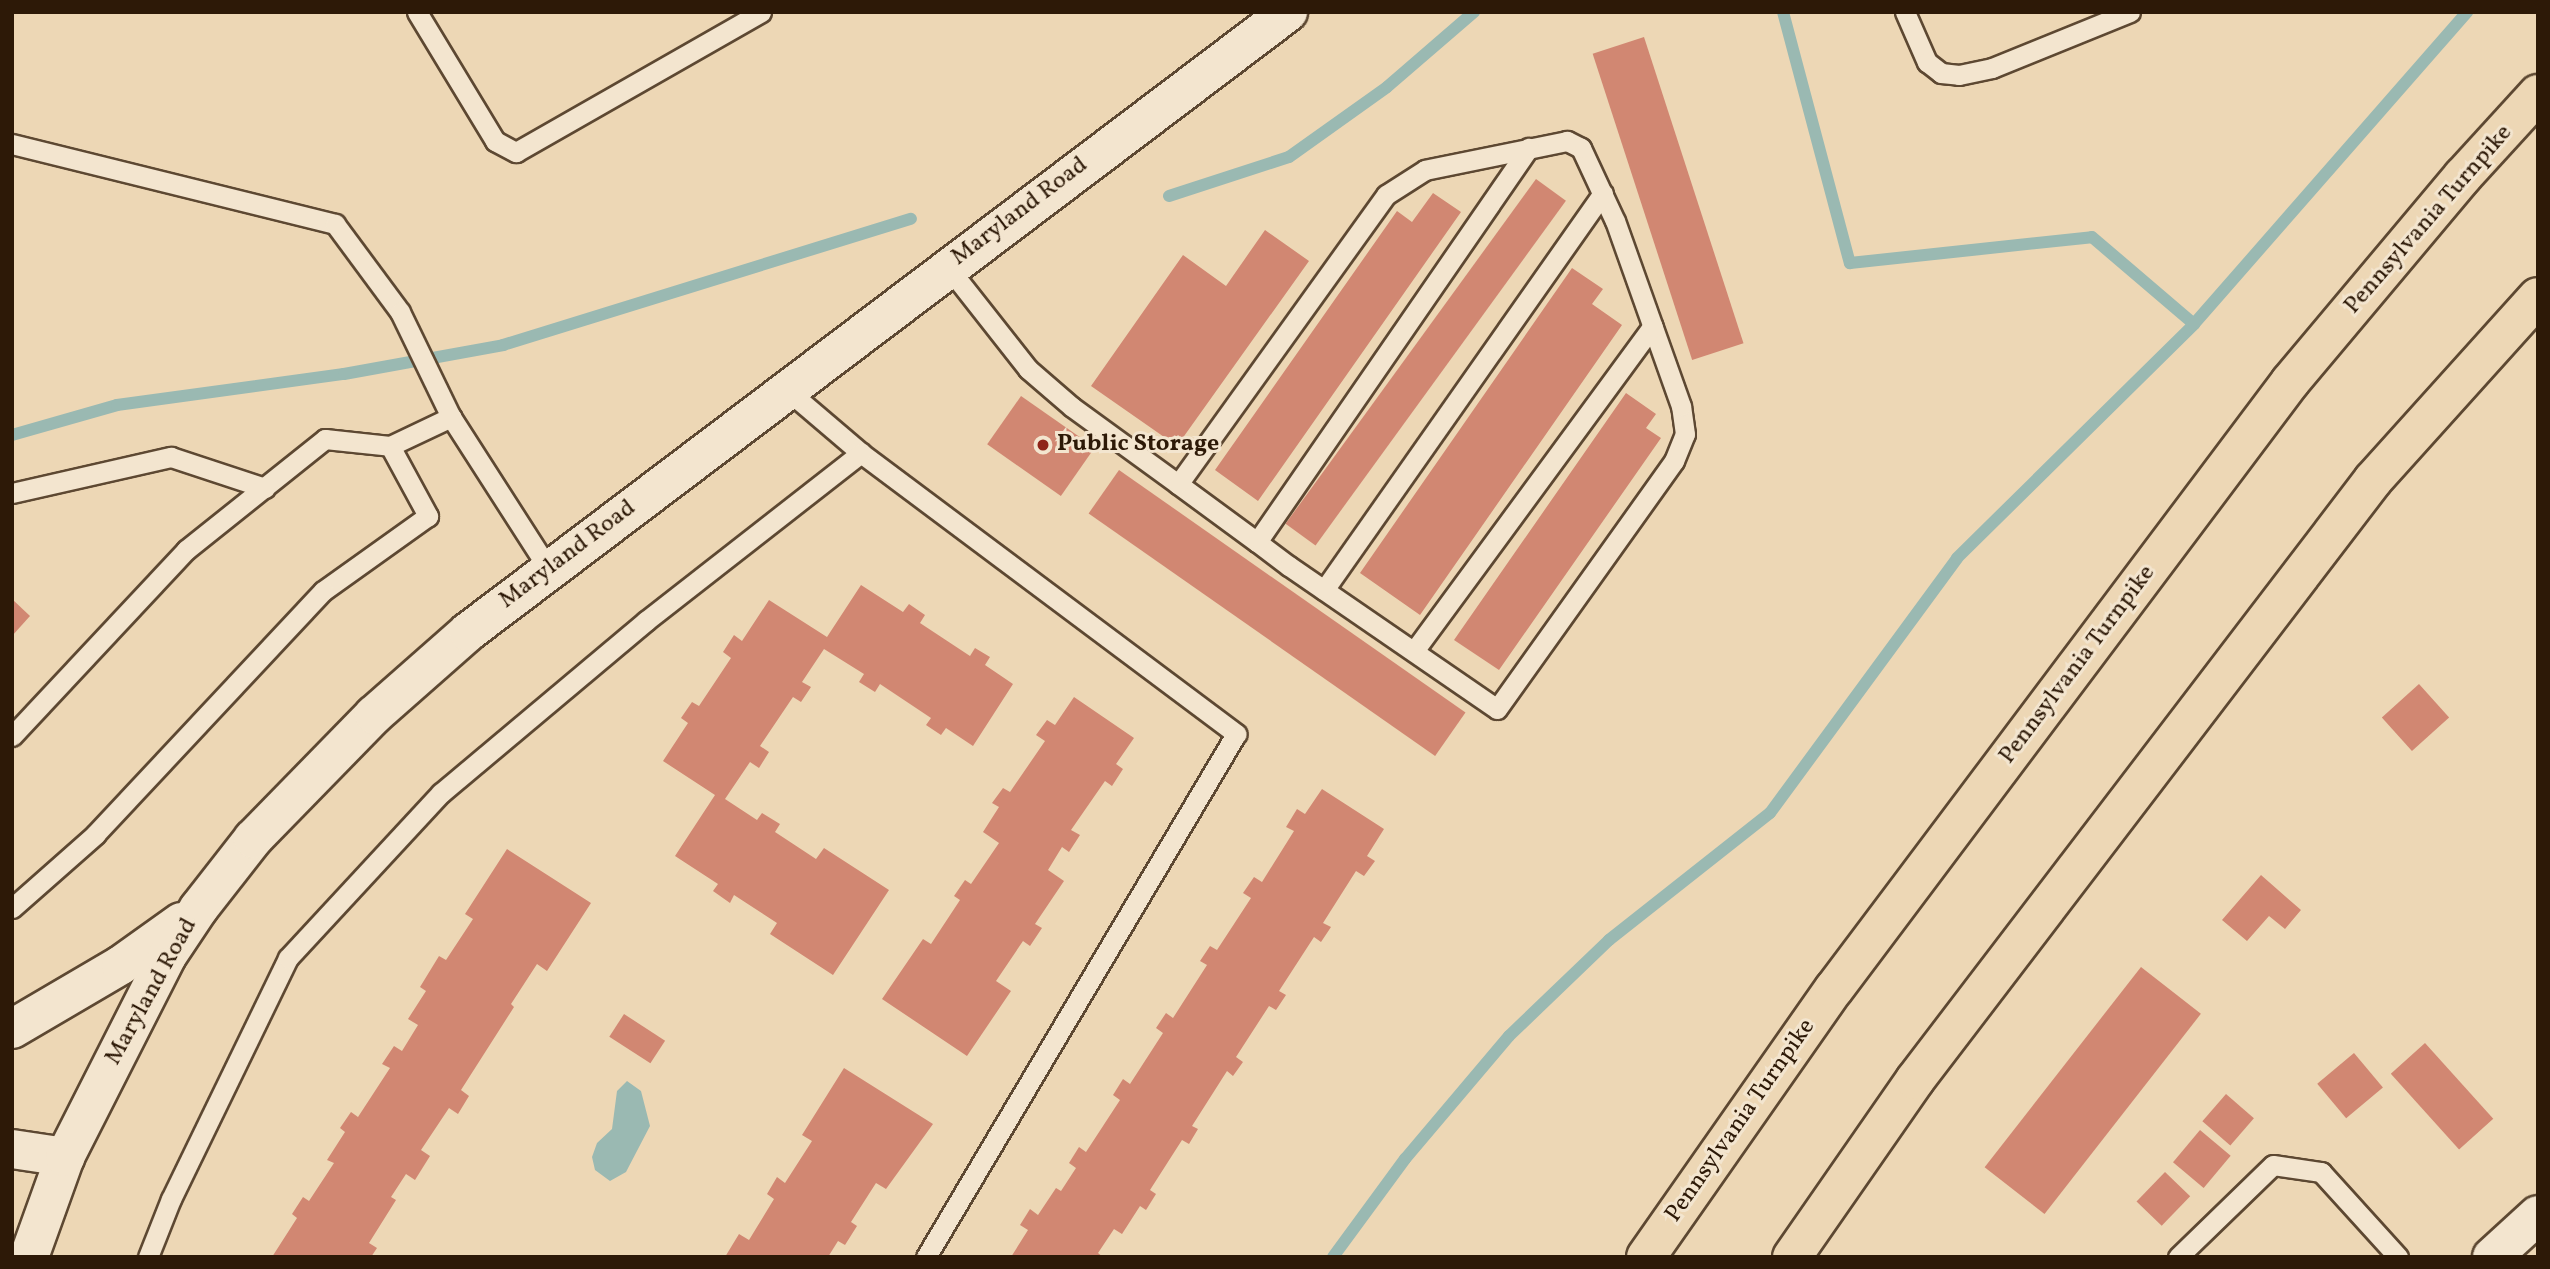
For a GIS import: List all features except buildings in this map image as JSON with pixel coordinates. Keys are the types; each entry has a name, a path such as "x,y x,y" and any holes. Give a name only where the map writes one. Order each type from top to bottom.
{"highway":[{"name":"Pennsylvania Turnpike","path":"1646,1257 1834,989 2290,382 2538,94"},
{"path":"1792,1257 1915,1080 2373,480 2538,298"}],"street":[{"name":"Maryland Road","path":"29,1257 65,1157 167,956 199,908 253,839 374,715 548,568 787,390 947,265 1288,12"},
{"path":"12,1029 121,965 199,908"},
{"path":"12,1149 65,1157"},
{"path":"2492,1257 2538,1215"}],"lane":[{"path":"417,12 495,141 516,152 761,12"},
{"path":"1905,12 1927,62 1941,73 1959,75 1992,68 2130,12"},
{"path":"947,265 1028,369 1178,484 1257,542 1497,709 1674,461 1685,434 1681,406 1603,193 1575,143 1529,148 1425,170 1385,195 1178,484"},
{"path":"12,144 335,224 400,312 451,417 548,568"},
{"path":"1257,542 1529,148"},
{"path":"1324,590 1603,193"},
{"path":"1414,651 1653,326"},
{"path":"787,390 861,453 1236,734 926,1257"},
{"path":"12,736 186,550 325,439 390,446 451,417"},
{"path":"12,908 96,834 323,592 428,516 390,446"},
{"path":"148,1257 171,1199 288,958 441,793 646,621 861,453"},
{"path":"12,493 171,457 265,488"},
{"path":"2178,1257 2273,1165 2321,1172 2398,1257"}],"water":[{"path":"627,1081 641,1091 650,1126 626,1172 610,1181 595,1170 592,1157 597,1143 612,1129 617,1091"}],"waterway":[{"path":"1169,196 1289,157 1387,87 1474,12"},
{"path":"1783,12 1850,263 2092,237 2194,324"},
{"path":"1333,1257 1405,1159 1509,1036 1609,940 1770,813 1957,558 2194,324 2467,12"},
{"path":"12,435 117,405 344,374 503,345 911,219"}],"place":[{"name":"Public Storage","path":"1043,445"}]}
